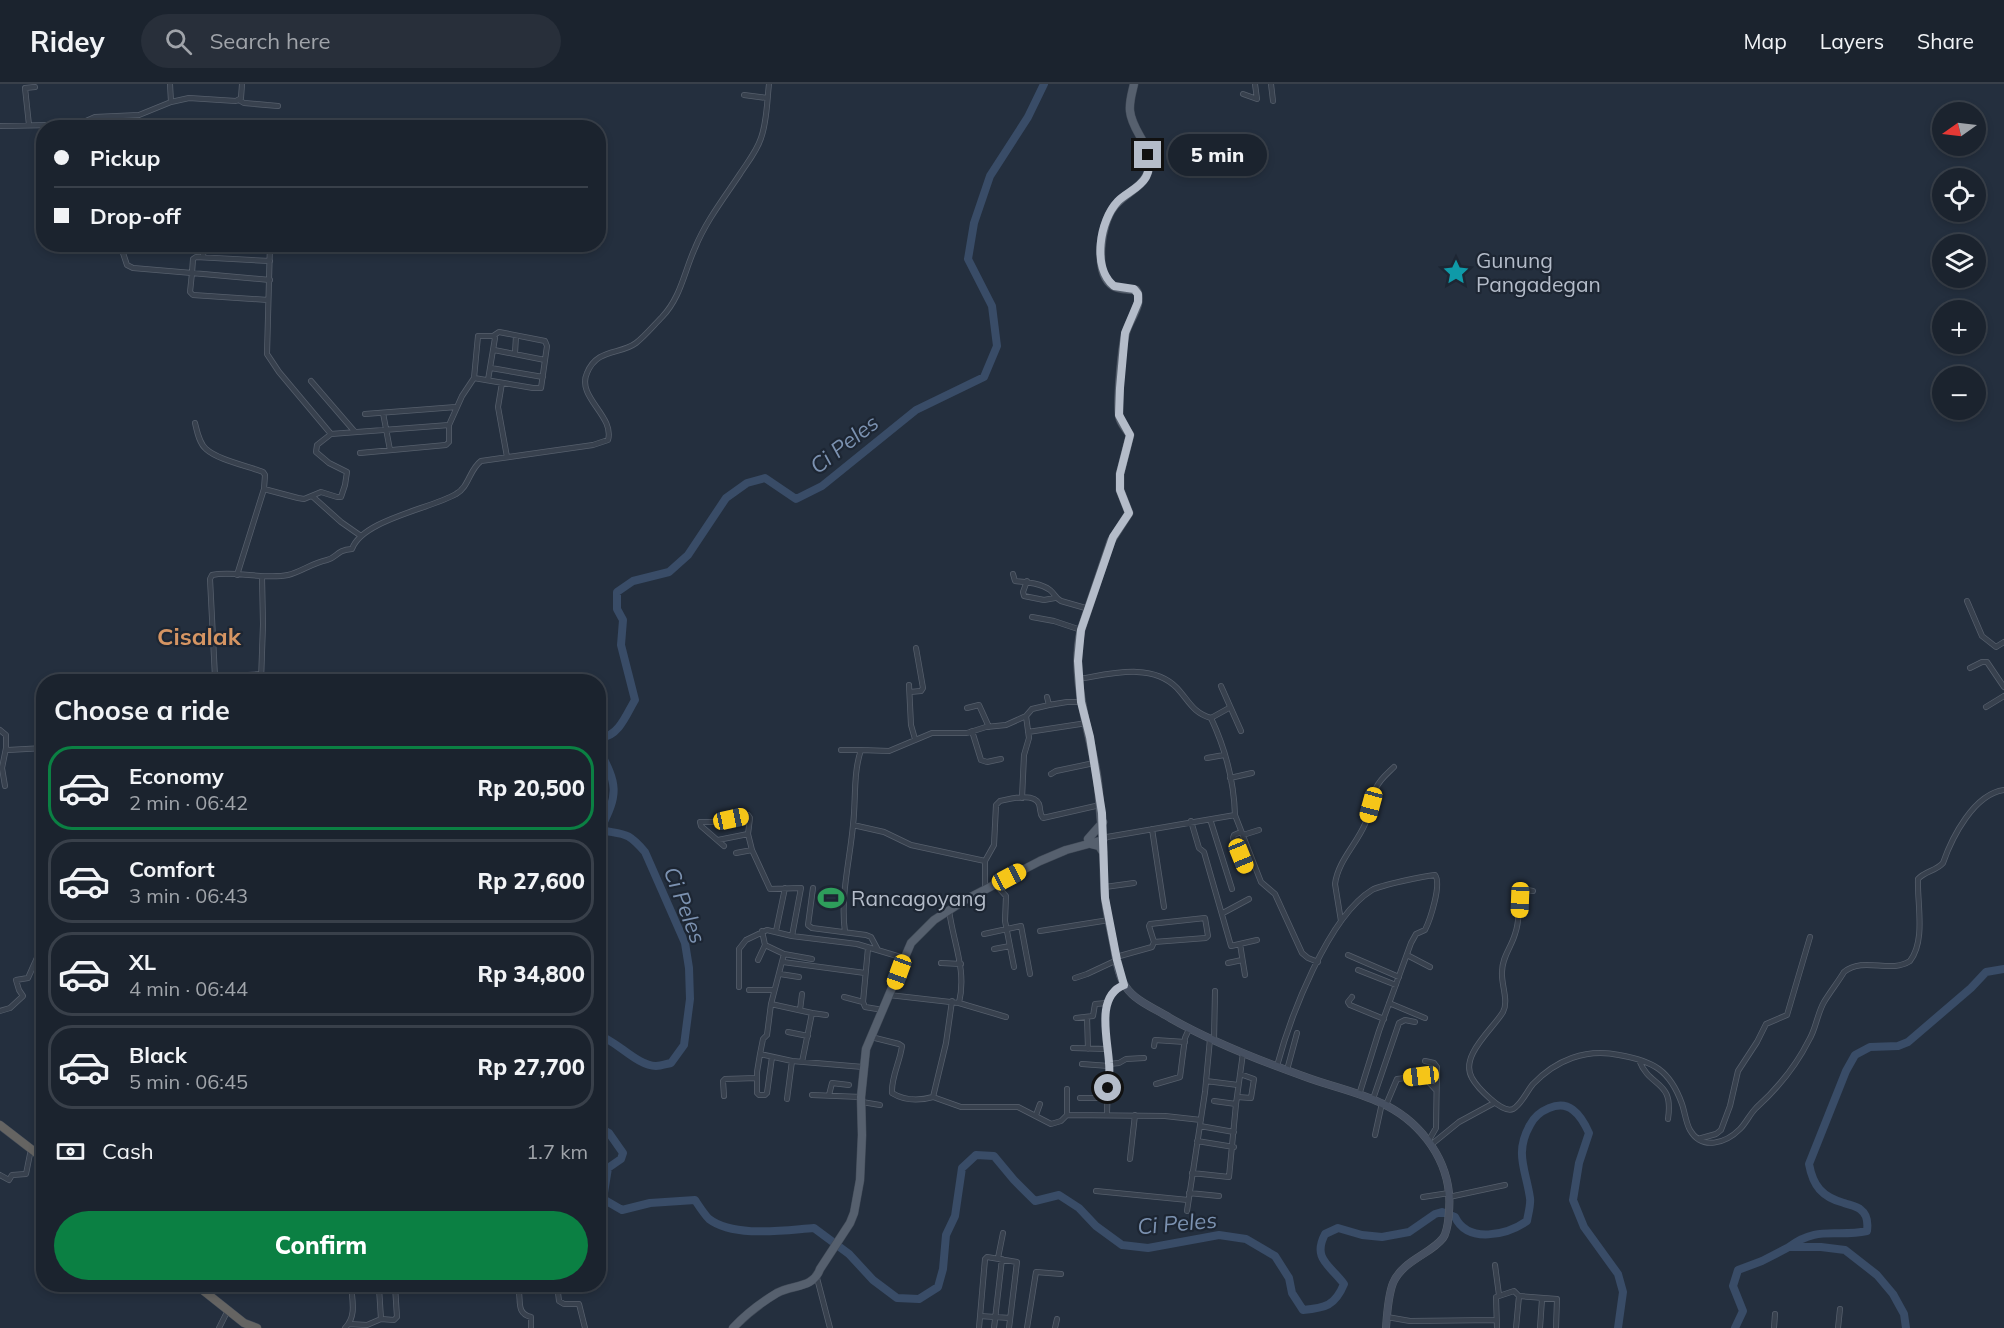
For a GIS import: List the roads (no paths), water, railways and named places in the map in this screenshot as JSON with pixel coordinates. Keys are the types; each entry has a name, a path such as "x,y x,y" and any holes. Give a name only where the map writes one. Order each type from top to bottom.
{"highway":[{"path":"0,1125 36,1153"},
{"path":"205,1292 244,1323 257,1328"}],"main road":[{"path":"1134,84 1130,113 1147,151 1148,173 1144,180 1118,201 1110,212 1104,228 1101,248 1103,269 1111,284 1119,288 1136,290 1138,294 1138,302 1125,338 1119,400 1120,419 1130,435 1120,474 1120,490 1129,513 1113,537 1078,645 1081,702 1094,763 1104,837 1108,920 1124,985 1139,999 1212,1040 1287,1070 1384,1104 1414,1125 1430,1142 1443,1168 1449,1198 1447,1225 1443,1238 1406,1266 1393,1283 1386,1328"},
{"path":"1088,841 1102,822"},
{"path":"733,1328 776,1294 808,1284 819,1274 850,1223 860,1180 861,1100 866,1049 914,939 934,920 995,884 1040,861 1088,841 1104,837"},
{"path":"1088,841 1099,846 1104,852"}],"street":[{"path":"170,84 171,102"},
{"path":"239,100 242,84"},
{"path":"215,674 210,576 216,574 262,577 290,575 320,560 328,560 341,550 352,549 361,536 383,523 457,494 468,481 476,465 487,459 593,445 609,438 604,420 586,387 585,377 588,370 608,352 636,343 678,296 695,248 711,216 761,139 769,84"},
{"path":"1244,94 1257,99 1255,84"},
{"path":"1271,84 1273,101"},
{"path":"28,125 26,86 35,87"},
{"path":"744,95 767,98"},
{"path":"90,120 100,116 122,117 142,114 171,102 191,98 239,100 244,103 278,106"},
{"path":"0,126 36,125"},
{"path":"123,252 127,265 133,268 270,280"},
{"path":"203,252 203,257"},
{"path":"270,252 267,354 279,372 331,434"},
{"path":"268,300 193,295 190,292 194,257 270,261"},
{"path":"360,453 447,444 449,425 456,407 474,378 478,336 493,336 499,332 545,341 547,346 542,386 537,389 474,378"},
{"path":"488,380 494,350 495,338 493,336"},
{"path":"514,353 516,336"},
{"path":"494,350 545,360"},
{"path":"491,368 543,377"},
{"path":"311,381 355,432"},
{"path":"502,383 498,407 507,457"},
{"path":"365,414 456,407"},
{"path":"383,413 390,450"},
{"path":"195,423 206,449 240,465 263,472 265,475 264,489 237,575"},
{"path":"264,489 304,499 321,492 339,498 345,485 346,472 329,463 316,452 317,445 331,434 449,425"},
{"path":"312,496 341,522 361,536"},
{"path":"1012,574 1016,580 1027,581 1051,590 1060,601 1089,609"},
{"path":"262,577 262,674"},
{"path":"1027,581 1024,596 1044,600 1055,597"},
{"path":"1967,601 1982,636 1996,647 2004,642"},
{"path":"1032,617 1081,630"},
{"path":"910,692 923,690 916,648"},
{"path":"1970,668 1982,662 1987,663 2004,687"},
{"path":"1079,678 1128,672 1151,674 1174,685 1190,706 1200,714 1211,718 1219,735 1230,778 1235,815 1261,882 1275,894 1302,953 1305,957 1318,962"},
{"path":"909,685 911,725 915,738"},
{"path":"1221,686 1241,731"},
{"path":"1986,707 2004,696"},
{"path":"1047,698 1049,705"},
{"path":"841,750 889,751 915,738 932,733 967,733 1006,725 1026,716 1032,710 1067,702 1081,702"},
{"path":"967,708 979,705 989,727"},
{"path":"1211,718 1229,708"},
{"path":"1022,798 1024,755 1028,732 1026,716"},
{"path":"1028,732 1087,723"},
{"path":"0,729 6,735 1,773 5,786"},
{"path":"972,731 981,760 987,762 1001,759"},
{"path":"6,748 11,752 36,749"},
{"path":"845,932 847,864 861,750"},
{"path":"1207,758 1224,755"},
{"path":"1051,774 1094,763"},
{"path":"1341,921 1336,877 1366,822 1375,789 1394,766"},
{"path":"1230,778 1252,772"},
{"path":"1533,891 1527,890 1521,894 1515,938 1504,955 1502,963 1504,1010 1469,1062 1471,1076 1494,1103 1506,1110 1513,1109 1537,1081 1561,1063 1579,1055 1608,1053 1640,1060 1662,1070 1668,1077 1680,1098 1690,1129 1698,1138 1706,1144 1721,1141 1738,1131 1795,1063 1811,1038 1824,1002 1844,972 1863,964 1893,966 1910,961 1917,948 1919,933 1918,879 1943,863 1967,815 1991,793 2004,790"},
{"path":"985,890 985,861 994,845 997,802 1022,798 1036,800 1043,818 1100,805"},
{"path":"724,846 701,826 700,822 717,822 748,815 750,818 748,834 752,850 770,889 800,887 792,936"},
{"path":"1104,837 1235,815"},
{"path":"1210,819 1232,889"},
{"path":"1191,821 1199,848 1204,852 1231,946 1257,940"},
{"path":"853,825 884,832 911,845 985,861"},
{"path":"1152,829 1164,907"},
{"path":"1247,870 1233,838 1234,835 1259,830"},
{"path":"718,840 748,834"},
{"path":"736,853 752,850"},
{"path":"1277,1066 1291,1018 1341,921 1364,896 1375,889 1435,875 1438,881 1430,919 1425,930 1416,934 1407,955 1359,1095"},
{"path":"1105,887 1134,883"},
{"path":"995,884 1006,896 1007,929 1014,967"},
{"path":"776,931 785,888"},
{"path":"813,888 808,925 812,928 869,936 878,950"},
{"path":"1222,913 1249,899"},
{"path":"949,910 961,964 962,984 959,1003"},
{"path":"1075,978 1116,958 1152,947 1154,942 1150,924 1205,918 1208,936 1206,938 1154,942"},
{"path":"1040,931 1108,920"},
{"path":"984,934 1021,926 1030,975"},
{"path":"758,960 765,945 762,931"},
{"path":"739,987 739,950 746,940 762,931 828,939 904,958"},
{"path":"1698,1138 1716,1134 1721,1130 1730,1106 1738,1071 1766,1024 1787,1015 1810,937"},
{"path":"1240,944 1245,975"},
{"path":"765,945 784,954 812,959"},
{"path":"994,949 1010,946"},
{"path":"868,948 864,1007 883,1010"},
{"path":"772,1057 766,1095 758,1093 760,1054 766,1035 773,990 780,974 784,954"},
{"path":"1348,955 1399,977"},
{"path":"1407,955 1430,967"},
{"path":"0,1011 10,1008 22,996 16,980 28,978 36,959"},
{"path":"1228,963 1242,960"},
{"path":"783,962 865,973"},
{"path":"941,963 961,964"},
{"path":"1358,970 1396,985"},
{"path":"780,974 799,977"},
{"path":"1107,1115 1109,1065 1107,1003 1115,990 1124,985"},
{"path":"750,990 773,990"},
{"path":"1187,1211 1212,1040 1215,991"},
{"path":"800,1010 802,994"},
{"path":"890,995 952,1001 1006,1017"},
{"path":"844,997 863,1002"},
{"path":"1352,998 1348,1002 1350,1005 1384,1019"},
{"path":"933,1097 952,1001"},
{"path":"1076,1018 1094,1015 1095,1004 1107,1003"},
{"path":"771,1004 826,1015"},
{"path":"1389,1004 1425,1018"},
{"path":"802,1062 812,1013"},
{"path":"1087,1017 1088,1049"},
{"path":"1373,1099 1398,1023 1405,1020 1415,1022"},
{"path":"1156,1084 1180,1077 1189,1029"},
{"path":"788,1032 808,1036"},
{"path":"1287,1070 1297,1033"},
{"path":"871,1037 902,1046 892,1086 894,1095 914,1100 933,1097 961,1107 1014,1106 1051,1124 1067,1115 1165,1116 1234,1132"},
{"path":"1154,1046 1155,1041 1185,1042"},
{"path":"1073,1048 1107,1049"},
{"path":"1192,1173 1229,1178 1243,1053"},
{"path":"760,1054 792,1061 863,1067"},
{"path":"1082,1064 1109,1065 1126,1059 1144,1058"},
{"path":"1640,1060 1644,1072 1666,1092 1670,1103 1668,1119"},
{"path":"787,1099 792,1061"},
{"path":"1425,1061 1434,1063 1437,1067 1436,1128 1430,1142"},
{"path":"1237,1097 1251,1098 1254,1079 1240,1074"},
{"path":"1375,1135 1384,1104 1396,1079 1423,1076 1436,1090"},
{"path":"724,1096 723,1081 725,1079 757,1078"},
{"path":"1206,1081 1239,1085"},
{"path":"829,1095 832,1083 849,1085"},
{"path":"1067,1089 1067,1115"},
{"path":"812,1095 829,1095 880,1105"},
{"path":"1080,1098 1107,1098"},
{"path":"1214,1101 1236,1104"},
{"path":"1430,1142 1459,1122 1494,1103"},
{"path":"1036,1115 1040,1104"},
{"path":"1130,1159 1135,1115"},
{"path":"1197,1141 1234,1147"},
{"path":"0,1175 9,1180 12,1175 26,1174 31,1149"},
{"path":"1423,1197 1449,1198 1505,1185"},
{"path":"1096,1191 1188,1200"},
{"path":"1190,1193 1219,1196"},
{"path":"994,1328 1003,1233"},
{"path":"979,1328 987,1257 1017,1262 1009,1328"},
{"path":"1495,1265 1499,1295"},
{"path":"1027,1328 1036,1272 1061,1274"},
{"path":"819,1274 830,1328"},
{"path":"1497,1328 1496,1297 1514,1291 1519,1296 1557,1299 1556,1328"},
{"path":"352,1292 353,1314 347,1326 368,1325 381,1318 394,1320 397,1317 395,1292"},
{"path":"379,1292 381,1318"},
{"path":"519,1292 519,1308 525,1316 531,1317 531,1328"},
{"path":"558,1292 559,1301 564,1304 579,1304 585,1328"},
{"path":"1516,1328 1519,1296"},
{"path":"1540,1328 1542,1299"},
{"path":"1838,1328 1840,1309"},
{"path":"219,1328 228,1310"},
{"path":"1774,1328 1775,1314"},
{"path":"980,1316 1010,1318"},
{"path":"1387,1317 1410,1321 1496,1320"},
{"path":"1055,1328 1057,1319"}],"waterway":[{"name":"Ci Peles","path":"606,736 618,728 635,700 621,645 623,620 617,609 617,592 633,581 669,572 688,555 726,498 747,483 765,478 796,499 822,486 916,410 984,377 997,346 992,306 968,259 974,223 990,176 1028,117 1044,84"},
{"name":"Ci Peles","path":"606,765 614,789 611,807 606,817"},
{"name":"Ci Peles","path":"606,831 629,837 645,852 685,943 690,999 684,1045 671,1063 658,1066 641,1062 606,1039"},
{"path":"1789,1247 1799,1240 1818,1234 1867,1231 1865,1214 1857,1208 1824,1194 1813,1179 1809,1164 1846,1071 1855,1055 1870,1047 1898,1046 1908,1042 1971,988 1986,972 2004,969"},
{"name":"Ci Peles","path":"606,1201 622,1210 650,1203 695,1200 709,1219 732,1229 774,1231 814,1228 849,1254 873,1280 897,1298 919,1299 938,1287 943,1269 946,1235 955,1216 962,1168 976,1155 994,1156 1035,1201 1059,1195 1079,1208 1096,1226 1122,1245 1148,1248 1219,1235 1246,1239 1275,1256 1289,1278 1292,1293 1303,1310 1323,1307 1333,1301 1344,1284 1324,1261 1321,1250 1325,1234 1338,1228 1362,1235 1382,1237 1409,1232 1435,1214 1442,1212 1455,1217 1469,1231 1478,1234 1499,1233 1527,1221 1530,1198 1522,1162 1525,1135 1538,1115 1549,1108 1561,1106 1573,1110 1589,1133 1579,1163 1573,1200 1584,1227 1618,1274 1623,1292 1618,1328"},
{"name":"Ci Peles","path":"606,1131 623,1153 621,1159 608,1168 606,1180"},
{"name":"Ci Peles","path":"1735,1328 1743,1311 1733,1286 1738,1270 1789,1247 1845,1250 1877,1275 1893,1294 1904,1314 1906,1328"}],"place":[{"name":"Gunung Pangadegan","path":"1456,272"},
{"name":"Rancagoyang","path":"831,898"}],"district":[{"name":"Cisalak","path":"199,636"}]}
